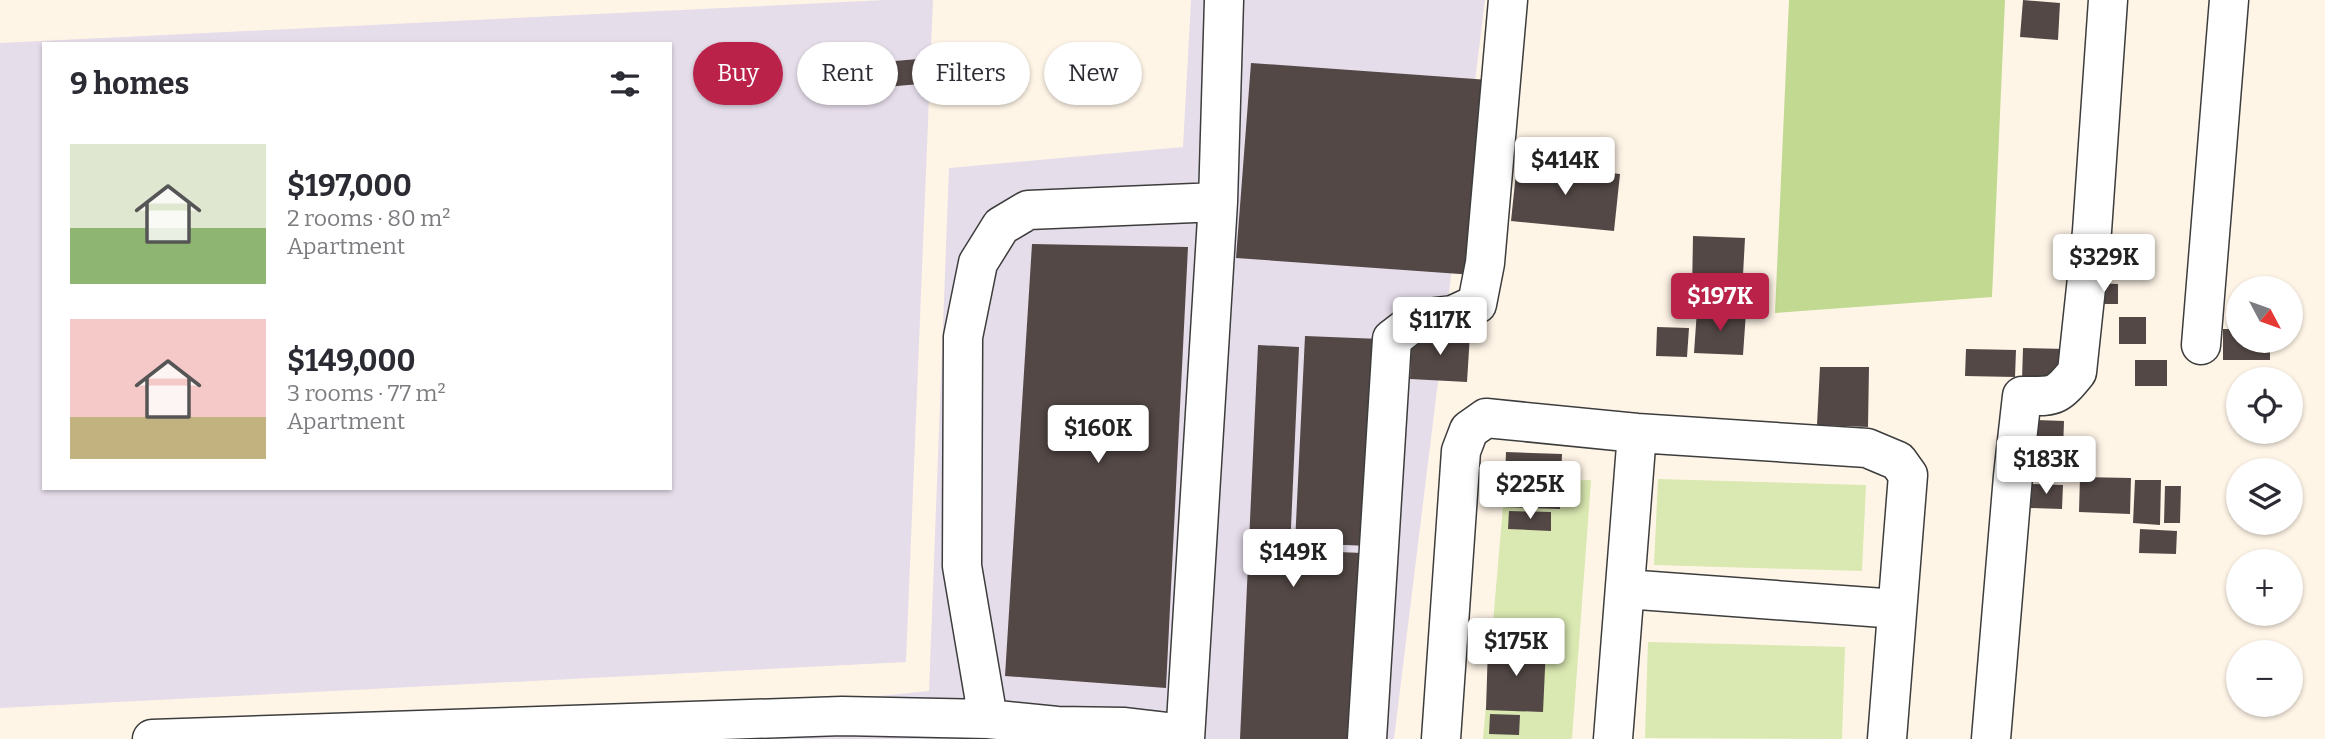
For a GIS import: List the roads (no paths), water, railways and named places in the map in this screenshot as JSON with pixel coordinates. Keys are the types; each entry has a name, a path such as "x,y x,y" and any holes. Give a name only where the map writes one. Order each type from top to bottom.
{"street":[{"path":"152,739 842,716 988,719 1057,726 1125,727 1185,736 1218,202 1224,0"},
{"path":"1367,739 1392,339 1418,319 1453,315 1477,304 1485,263 1508,0"},
{"path":"1992,739 2022,396 2054,396 2077,372 2092,231 2108,0"},
{"path":"2201,345 2229,0"},
{"path":"988,719 962,566 963,337 978,263 1001,226 1028,210 1218,202"},
{"path":"1441,739 1461,451 1469,430 1486,418 1637,433 1867,447 1898,461 1908,475 1887,739"},
{"path":"1613,739 1637,433"},
{"path":"1625,589 1897,609"}]}
